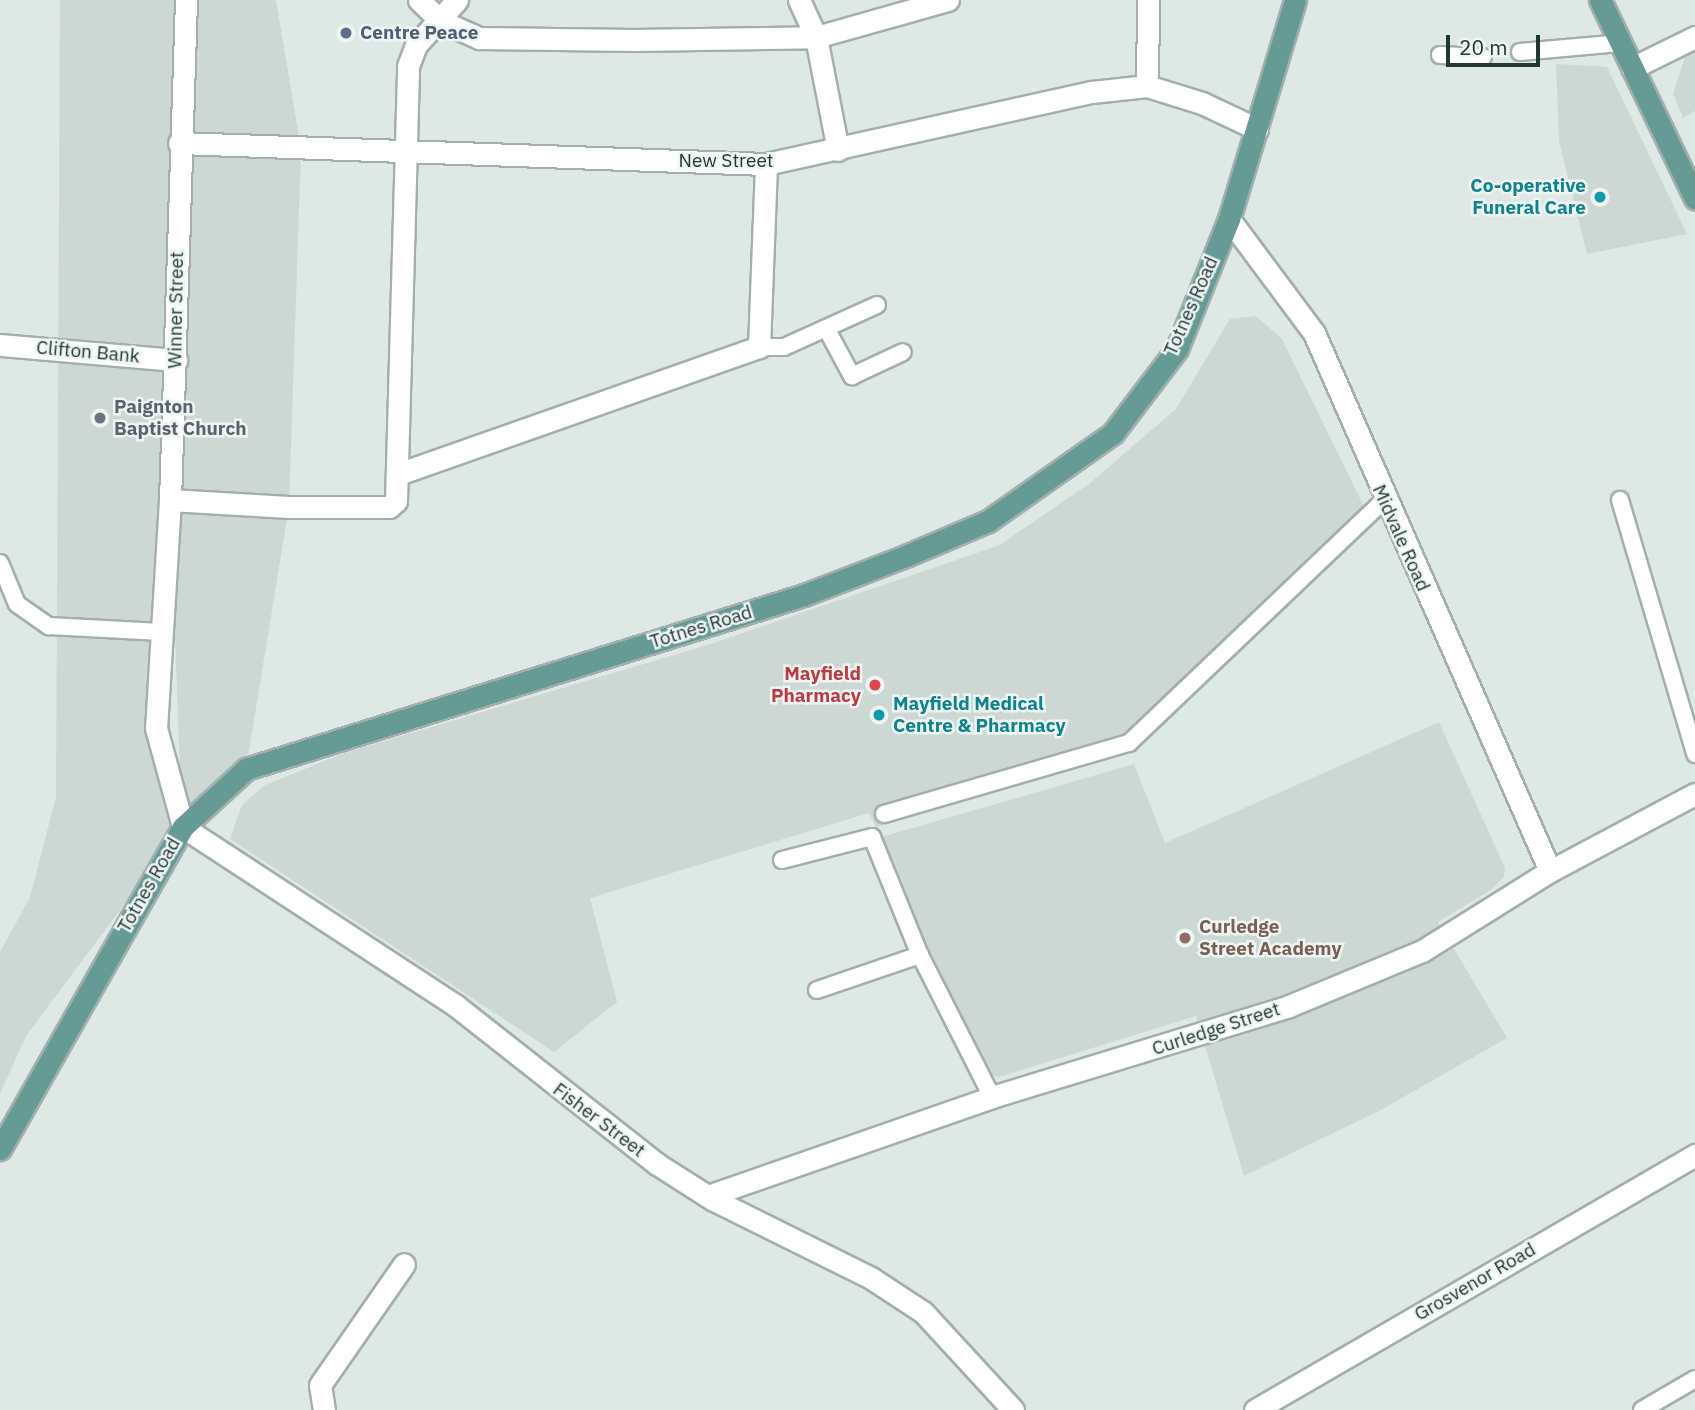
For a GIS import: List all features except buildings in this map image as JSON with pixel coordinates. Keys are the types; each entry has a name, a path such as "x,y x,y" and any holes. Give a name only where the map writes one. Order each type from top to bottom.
{"main road":[{"name":"Totnes Road","path":"0,1149 183,827 246,769 804,595 988,521 1113,433 1177,349 1229,219 1295,0"},
{"path":"1600,0 1695,198"}],"street":[{"name":"Winner Street","path":"183,827 156,728 176,360 179,144 186,0"},
{"path":"419,0 441,21 479,38 816,37 948,0"},
{"path":"170,500 389,507 396,501 408,66 416,45 441,21 457,0"},
{"path":"799,0 816,37 838,150"},
{"path":"1147,0 1147,86"},
{"path":"1632,68 1695,37"},
{"name":"New Street","path":"179,144 766,164 1092,92 1147,86 1202,103 1257,129"},
{"path":"398,474 759,346 766,164"},
{"name":"Midvale Road","path":"1229,219 1314,333 1384,500 1550,871"},
{"name":"Clifton Bank","path":"0,345 176,360"},
{"name":"Curledge Street","path":"708,1196 992,1097 1289,1006 1422,951 1550,871 1695,794"},
{"name":"Fisher Street","path":"183,827 455,1005 583,1110 708,1196 871,1278 923,1312 1013,1410"},
{"name":"Grosvenor Road","path":"1255,1410 1695,1155"},
{"path":"324,1410 320,1385 404,1264"}],"lane":[{"path":"1520,52 1620,43"},
{"path":"1440,55 1483,57"},
{"path":"759,346 784,348 877,305"},
{"path":"825,328 852,376 902,352"},
{"path":"884,814 1129,743 1384,500"},
{"path":"1620,500 1695,754"},
{"path":"0,563 18,604 49,626 161,632"},
{"path":"782,860 872,837 920,955 992,1097"},
{"path":"817,990 920,955"},
{"path":"1642,1410 1695,1379"}],"shaded area":[{"path":"60,0 276,0 301,149 289,507 246,769 182,827 26,1036 0,1094 0,952 30,897 56,797","holes":["170,510 182,822 156,728"]},
{"path":"1695,50 1695,111 1683,118 1673,94 1685,57"},
{"path":"1556,64 1607,67 1687,234 1587,254 1559,141"},
{"path":"1256,316 1282,339 1372,523 1137,748 876,827 869,813 590,898 617,1002 554,1052 230,839 242,805 265,785 344,753 714,643 1000,545 1090,483 1176,409 1230,319"},
{"name":"Curledge Street Academy","path":"1439,722 1505,868 1504,877 1491,890 1438,922 1507,1038 1381,1110 1244,1176 1196,1016 999,1077 990,1075 875,839 1134,764 1165,843"}],"place":[{"name":"Centre Peace","path":"346,33"},
{"name":"Co-operative Funeral Care","path":"1600,197"},
{"name":"Paignton Baptist Church","path":"100,418"},
{"name":"Mayfield Pharmacy","path":"875,685"},
{"name":"Mayfield Medical Centre & Pharmacy","path":"879,715"},
{"name":"Curledge Street Academy","path":"1185,938"}]}
